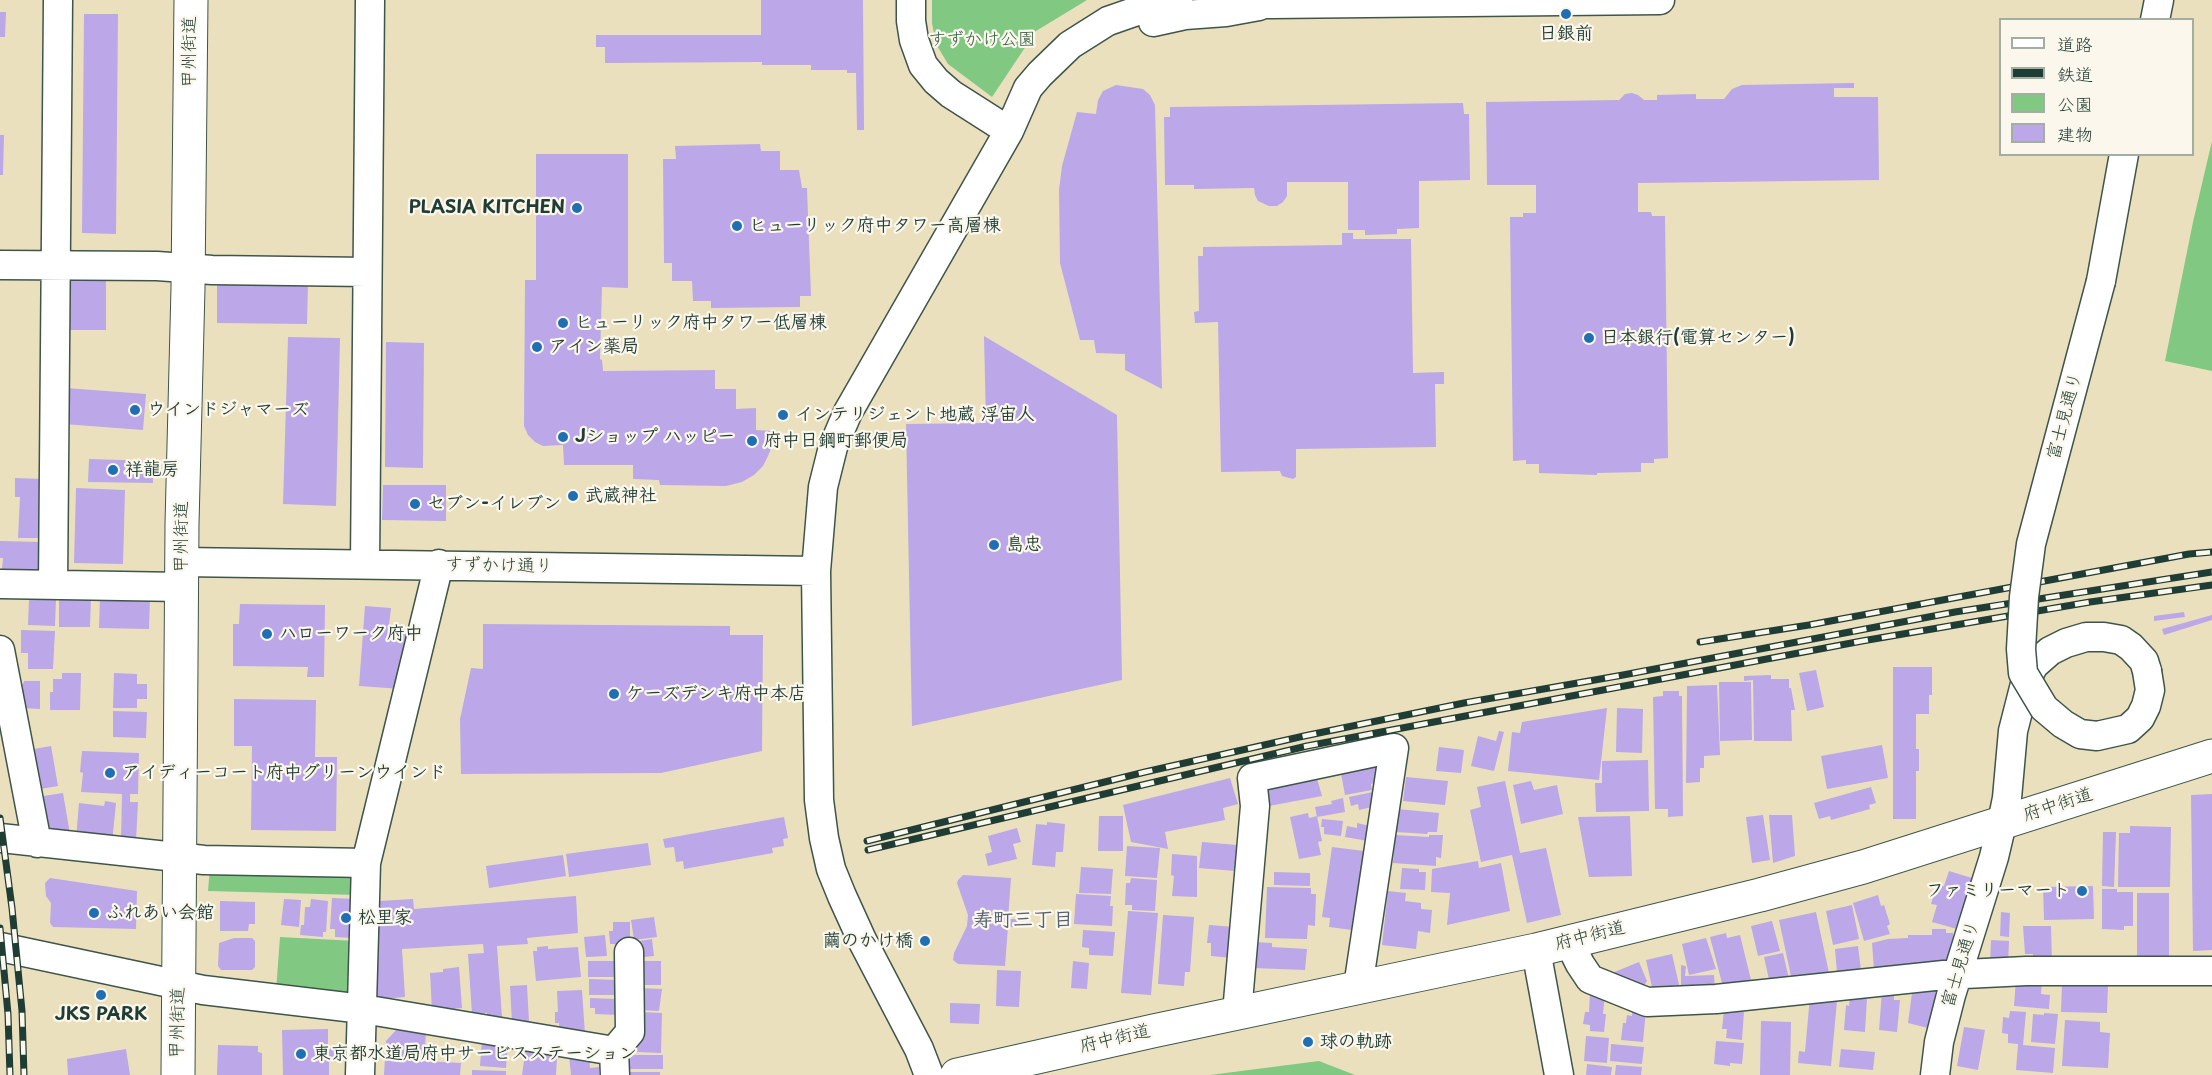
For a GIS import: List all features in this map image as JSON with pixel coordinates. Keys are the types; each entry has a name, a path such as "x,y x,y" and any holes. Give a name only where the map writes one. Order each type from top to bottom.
{"main road":[{"name":"甲州街道","path":"178,1075 182,574 191,0"},
{"name":"府中街道","path":"957,1075 1536,950 1760,895 1840,873 2212,756"}],"street":[{"path":"53,585 58,0"},
{"path":"365,564 370,0"},
{"path":"911,0 914,40 923,64 936,81 951,94 1009,131"},
{"path":"929,1075 919,1049 861,940 831,869 824,838 819,801 816,571 823,487 833,447 848,412 1009,131 1028,88 1070,45 1108,21 1130,12 1178,0"},
{"path":"1237,0 1270,4 1660,0"},
{"path":"2154,18 2159,0"},
{"path":"1009,131 1056,80 1103,42 1127,31 1170,18 1226,12 1270,4"},
{"name":"富士見通り","path":"1935,1075 1939,1042 1957,974 1994,857 2007,798 2013,731 2026,680 2027,679 2034,665 2050,651 2086,637 2121,640 2144,661 2150,690 2140,718 2128,729 2097,736 2080,734 2063,724 2044,708 2027,679 2023,673 2021,649 2031,544 2101,280 2124,156"},
{"path":"0,265 157,266 212,270 367,272"},
{"name":"すずかけ通り","path":"0,584 53,585 182,574 365,564 816,571"},
{"path":"360,1075 366,863 439,564"},
{"path":"0,650 37,843"},
{"path":"1238,1013 1255,807 1252,778 1394,748 1358,987"},
{"path":"0,838 179,858 366,863"},
{"path":"1569,942 1590,979 1647,1002 1716,999 1957,974 2026,971 2212,971"},
{"path":"0,946 202,990 363,1009 615,1063 630,1032 629,952"},
{"path":"1536,950 1559,1075"}],"green space":[{"name":"すずかけ公園","path":"932,0 1087,0 1036,31 992,97 948,64 936,44 932,23"},
{"path":"2212,141 2212,371 2165,361"},
{"path":"210,867 358,870 358,895 208,891"},
{"path":"280,937 356,941 354,994 276,991"},
{"path":"1319,1061 1355,1075 1210,1075"}],"building":[{"path":"761,0 863,0 864,130 857,130 856,73 847,73 847,70 811,70 811,65 762,65 762,62 605,63 605,47 596,47 596,35 761,35"},
{"path":"0,12 6,12 5,37 0,37"},
{"path":"84,14 118,14 116,234 82,233"},
{"path":"1854,83 1854,88 1834,88 1834,97 1878,97 1879,180 1638,183 1638,212 1651,212 1652,216 1665,216 1668,458 1654,459 1654,463 1641,463 1641,472 1597,473 1597,475 1539,473 1539,464 1526,464 1526,460 1513,461 1510,217 1523,217 1523,213 1536,213 1536,185 1487,185 1486,102 1619,100 1625,94 1632,93 1644,100 1657,100 1657,95 1696,94 1696,99 1724,99 1732,89 1742,85"},
{"path":"1116,85 1143,89 1150,95 1155,105 1162,389 1125,370 1125,354 1096,353 1094,340 1080,340 1060,263 1059,190 1062,166 1077,112 1096,114 1098,100 1103,91"},
{"path":"1463,103 1464,114 1469,114 1470,180 1419,181 1419,228 1397,229 1397,234 1365,235 1365,230 1348,230 1348,182 1287,182 1287,196 1277,206 1269,206 1258,201 1254,188 1194,189 1194,185 1165,185 1164,117 1170,117 1170,107"},
{"path":"0,135 4,135 3,175 0,175"},
{"name":"ヒューリック府中タワー高層棟","path":"760,144 761,151 780,151 780,170 799,170 802,188 807,188 811,296 800,296 800,307 711,308 711,301 693,301 692,281 672,281 672,263 664,263 663,159 676,159 675,146"},
{"name":"ヒューリック府中タワー低層棟","path":"536,154 628,154 628,288 602,287 600,359 603,371 715,370 715,389 736,389 736,409 756,408 756,430 772,431 772,446 768,456 763,466 754,475 742,482 726,486 660,485 659,480 633,479 633,465 564,465 563,445 543,446 528,435 524,426 525,280 536,280"},
{"path":"1342,233 1353,233 1353,239 1411,239 1413,373 1444,372 1444,384 1435,384 1436,447 1296,449 1296,477 1293,479 1282,476 1280,471 1221,472 1218,322 1195,323 1194,312 1199,311 1198,256 1203,256 1203,247 1342,245"},
{"path":"67,276 106,276 106,330 67,330"},
{"path":"217,281 308,282 307,324 217,323"},
{"path":"984,336 1117,415 1122,680 912,726 906,424 986,423"},
{"path":"288,337 340,338 336,506 283,504"},
{"path":"386,342 424,343 423,468 385,467"},
{"path":"66,388 146,394 143,430 64,424"},
{"path":"89,459 153,461 153,483 88,482"},
{"path":"15,478 42,479 41,538 18,538 20,497 15,497"},
{"path":"383,485 446,485 446,521 382,520"},
{"path":"76,488 125,490 123,564 74,563"},
{"path":"0,541 40,542 38,569 2,569"},
{"path":"59,596 91,596 90,627 59,627"},
{"path":"100,596 150,597 149,629 99,628"},
{"path":"29,599 56,599 55,626 28,625"},
{"path":"240,604 325,605 324,677 307,677 308,667 233,666 233,624 239,624"},
{"path":"365,606 391,608 389,625 415,628 401,689 359,686"},
{"path":"2184,612 2185,617 2154,621 2154,616"},
{"path":"2212,615 2212,620 2164,635 2162,629"},
{"name":"ケーズデンキ府中本店","path":"483,624 730,626 730,635 763,635 762,751 661,773 461,774 460,719 471,668 483,669"},
{"path":"21,630 55,631 53,669 28,669 28,653 21,653"},
{"path":"1893,667 1932,667 1929,714 1916,714 1916,749 1919,749 1919,771 1916,771 1916,819 1893,819"},
{"path":"1816,670 1824,707 1807,711 1799,673"},
{"path":"62,673 81,673 80,710 50,710 53,679 62,679"},
{"path":"114,673 137,674 137,684 147,684 147,699 137,699 137,708 113,708"},
{"path":"1771,675 1771,679 1789,679 1795,710 1791,710 1792,741 1754,741 1753,680 1744,681 1744,676"},
{"path":"24,681 40,681 40,709 21,708 19,684 23,684"},
{"path":"1719,682 1751,682 1752,740 1720,741"},
{"path":"1717,685 1720,755 1704,756 1704,768 1700,768 1700,782 1686,783 1687,686"},
{"path":"1663,691 1679,691 1679,696 1682,696 1683,816 1668,817 1668,809 1655,809 1653,697 1663,696"},
{"path":"234,699 316,700 315,757 337,757 336,831 251,830 252,746 234,746"},
{"path":"1607,708 1599,780 1508,771 1512,732 1520,733 1522,722"},
{"path":"1617,708 1643,709 1642,753 1616,752"},
{"path":"113,711 147,712 146,738 113,737"},
{"path":"1499,731 1504,732 1494,771 1471,766 1478,736 1496,741"},
{"path":"1882,745 1888,778 1827,789 1821,756"},
{"path":"51,746 58,786 35,790 28,750"},
{"path":"1439,747 1464,750 1461,773 1436,771"},
{"name":"アイディーコート府中グリーンウインド","path":"82,751 139,753 138,794 130,794 130,802 138,802 136,841 121,841 122,794 81,792"},
{"path":"1648,760 1649,811 1596,812 1595,783 1602,783 1602,761"},
{"path":"1376,766 1379,782 1371,784 1372,790 1345,795 1340,768"},
{"path":"1316,775 1322,796 1269,806 1265,785"},
{"path":"1406,777 1448,781 1445,805 1403,801"},
{"path":"1230,778 1238,804 1223,808 1225,820 1165,832 1168,849 1131,842 1123,805"},
{"path":"1505,781 1520,853 1546,848 1561,915 1527,923 1512,855 1481,862 1470,810 1481,807 1477,787"},
{"path":"1531,781 1534,790 1557,785 1563,814 1521,824 1513,785"},
{"path":"1871,787 1876,803 1869,805 1870,809 1831,820 1830,816 1819,819 1814,803"},
{"path":"1373,792 1376,806 1359,810 1358,804 1351,806 1349,797"},
{"path":"63,793 71,840 48,837 37,797"},
{"path":"2212,794 2212,950 2193,951 2191,795"},
{"path":"1343,798 1345,812 1317,817 1315,807 1332,804 1331,801"},
{"path":"105,801 116,803 112,843 76,839 79,803 104,806"},
{"path":"1397,809 1439,813 1437,832 1427,834 1395,832"},
{"path":"1308,813 1309,818 1317,816 1322,841 1318,842 1321,855 1299,859 1290,817"},
{"path":"1763,815 1770,860 1752,863 1746,817"},
{"path":"1769,815 1792,815 1795,856 1773,863"},
{"path":"1099,816 1123,816 1123,851 1098,851"},
{"path":"1630,816 1632,876 1589,877 1578,817"},
{"path":"784,817 788,838 783,839 784,846 772,848 773,853 684,869 683,861 676,862 674,847 665,848 663,839"},
{"path":"1322,819 1343,821 1341,836 1324,834 1324,827 1321,827"},
{"path":"1047,822 1065,824 1063,852 1056,852 1055,867 1032,865 1036,824 1047,825"},
{"path":"1357,823 1370,826 1368,841 1345,837 1347,826 1357,828"},
{"path":"2130,826 2171,827 2170,887 2118,887 2119,833 2130,833"},
{"path":"1017,828 1021,842 1013,844 1017,859 988,866 985,854 992,852 988,836"},
{"path":"2103,832 2116,832 2114,887 2102,886"},
{"path":"1395,835 1429,837 1429,835 1443,835 1441,858 1436,857 1436,866 1393,863"},
{"path":"1202,842 1237,845 1235,871 1199,868"},
{"path":"648,843 651,865 569,877 566,854"},
{"path":"1127,846 1160,848 1157,878 1125,876"},
{"path":"1332,847 1364,851 1352,930 1329,927 1330,918 1322,917"},
{"path":"1172,854 1197,856 1197,897 1172,896 1174,876 1171,875"},
{"path":"563,855 566,876 489,888 486,866"},
{"path":"1478,861 1479,868 1501,863 1510,911 1447,925 1450,893 1431,892 1432,869"},
{"path":"1081,867 1113,869 1111,894 1079,893"},
{"path":"1402,868 1419,869 1419,872 1426,872 1425,890 1400,889"},
{"path":"1949,871 1972,878 1957,929 1932,922 1937,905 1931,904 1937,884 1944,886"},
{"path":"1274,872 1310,873 1310,886 1274,885"},
{"path":"963,875 1011,878 1008,919 1017,919 1017,927 1008,927 1005,966 958,964 953,960 967,926 968,915 957,883"},
{"name":"ふれあい会館","path":"50,878 137,891 136,929 53,927 50,923 51,903 46,896 45,883"},
{"path":"1131,878 1157,880 1155,911 1132,910 1132,905 1125,905 1126,883 1130,883"},
{"path":"2093,886 2094,919 2044,920 2043,887"},
{"path":"1267,887 1311,888 1311,894 1316,894 1315,926 1308,925 1307,939 1265,938"},
{"path":"2102,889 2133,892 2133,926 2124,926 2124,930 2102,929"},
{"path":"1388,891 1406,893 1405,901 1421,903 1421,909 1432,910 1430,933 1418,931 1416,949 1382,945"},
{"path":"2137,893 2169,893 2169,961 2137,961"},
{"path":"1076,894 1111,896 1112,926 1074,924"},
{"path":"1878,895 1890,924 1887,926 1890,934 1864,941 1853,903"},
{"path":"576,896 578,933 527,938 528,944 497,946 502,1017 487,1018 487,1013 472,1014 468,954 484,953 483,944 402,949 405,997 380,999 376,994 379,901 413,899 414,909"},
{"path":"332,898 355,899 353,938 335,937 335,929 330,929"},
{"path":"284,899 301,900 299,927 281,925"},
{"path":"311,899 328,901 326,932 323,932 323,937 300,935 301,925 304,925 305,907 310,907"},
{"path":"220,901 255,902 255,924 249,924 248,931 220,931"},
{"path":"1852,905 1859,939 1833,945 1826,911"},
{"path":"1128,911 1158,913 1151,995 1121,993"},
{"path":"1816,912 1829,973 1792,981 1779,920"},
{"path":"2001,912 2010,913 2009,937 2000,936"},
{"path":"1163,915 1194,917 1190,972 1185,972 1184,986 1158,984"},
{"path":"654,917 657,937 634,940 631,920"},
{"path":"1772,921 1780,951 1758,956 1751,926"},
{"path":"613,922 630,922 630,944 610,944 609,931 613,931"},
{"path":"1209,925 1235,927 1233,958 1211,956 1211,943 1207,943"},
{"path":"2023,926 2051,926 2052,963 2033,963 2033,954 2025,954"},
{"path":"1932,929 1946,929 1946,933 1953,933 1954,953 1948,961 1874,970 1872,943 1908,938 1908,935 1932,935"},
{"path":"1083,930 1115,932 1113,956 1089,955 1089,948 1082,947"},
{"path":"1726,933 1727,938 1740,935 1751,980 1723,987 1710,937"},
{"path":"605,935 607,956 586,957 584,937"},
{"path":"234,938 252,938 255,941 255,967 252,970 221,970 218,966 219,943"},
{"path":"1706,938 1716,969 1689,975 1682,944"},
{"path":"652,939 654,956 635,958 633,942"},
{"path":"1991,940 2009,941 2008,965 1990,964"},
{"path":"1254,942 1272,943 1272,947 1307,949 1305,970 1253,968"},
{"path":"548,946 548,949 578,947 581,977 536,981 533,951 537,951 537,947"},
{"path":"1858,946 1861,970 1837,972 1835,949"},
{"path":"1783,953 1789,979 1770,984 1764,957"},
{"path":"1672,954 1680,989 1654,996 1646,960"},
{"path":"588,961 617,961 617,977 588,977"},
{"path":"640,961 661,961 661,985 643,985"},
{"path":"1073,961 1089,963 1087,989 1071,988"},
{"path":"1639,962 1647,981 1641,990 1612,973"},
{"path":"1681,965 1686,966 1685,976 1714,975 1715,990 1681,992"},
{"path":"459,967 462,1008 432,1011 430,973"},
{"path":"997,970 1021,971 1019,1007 996,1006"},
{"path":"589,979 617,980 617,995 589,995"},
{"path":"2016,979 2042,982 2041,994 2050,995 2049,1009 2014,1006"},
{"path":"2062,984 2108,986 2107,1013 2061,1012"},
{"path":"527,985 529,1022 512,1023 510,986"},
{"path":"1936,985 1932,1029 1908,1023 1913,986"},
{"path":"640,988 662,989 659,1011 640,1010"},
{"path":"582,990 585,1034 559,1032 559,1023 555,1023 555,1012 558,1012 557,991"},
{"path":"1882,991 1894,992 1894,1000 1900,1000 1897,1032 1879,1030"},
{"path":"1590,992 1605,993 1604,1032 1590,1031 1590,1025 1583,1024 1585,1012 1589,1012"},
{"path":"1810,996 1819,1000 1837,1001 1831,1066 1798,1063 1799,1051 1805,1052"},
{"path":"1850,996 1867,998 1865,1032 1844,1030 1846,1005 1849,1006"},
{"path":"590,998 618,999 618,1015 595,1014 595,1008 590,1008"},
{"path":"950,1003 980,1004 979,1024 950,1023"},
{"path":"1632,1008 1646,1010 1643,1042 1621,1040 1623,1023 1626,1023 1627,1015 1632,1016"},
{"path":"1724,1010 1744,1012 1742,1040 1726,1038 1727,1029 1722,1029"},
{"path":"2010,1011 2026,1012 2023,1045 2055,1048 2053,1073 2016,1070 2018,1044 2008,1043 2008,1034 2002,1033 2003,1017 2009,1018"},
{"path":"641,1012 662,1013 661,1053 637,1052"},
{"path":"2044,1013 2058,1014 2055,1044 2031,1042 2033,1014 2044,1015"},
{"path":"2065,1020 2100,1022 2100,1032 2110,1033 2108,1068 2062,1066"},
{"path":"1761,1021 1791,1022 1790,1075 1760,1075"},
{"path":"1964,1027 1985,1030 1978,1070 1957,1066"},
{"path":"328,1029 328,1048 338,1048 338,1061 329,1062 329,1075 283,1075 282,1030"},
{"path":"396,1030 426,1032 424,1061 461,1063 460,1075 384,1075 386,1041"},
{"path":"1586,1036 1609,1038 1607,1063 1584,1061"},
{"path":"482,1039 508,1041 506,1068 480,1066"},
{"path":"1716,1041 1744,1043 1742,1064 1730,1063 1730,1066 1714,1064"},
{"path":"1611,1044 1644,1047 1642,1064 1610,1061"},
{"path":"218,1045 258,1046 258,1052 262,1053 262,1075 217,1075"},
{"path":"526,1047 549,1049 548,1056 557,1057 556,1075 522,1075"},
{"path":"126,1049 130,1075 68,1075 67,1059"},
{"path":"1841,1049 1875,1052 1873,1070 1839,1067"},
{"path":"569,1055 589,1055 590,1068 599,1067 599,1075 571,1075"},
{"path":"628,1055 663,1055 663,1069 628,1069"},
{"path":"1587,1064 1612,1067 1611,1075 1586,1075"},
{"path":"1616,1065 1642,1067 1641,1075 1615,1075"},
{"path":"472,1070 506,1071 506,1075 472,1075"},
{"path":"628,1072 660,1072 660,1075 628,1075"}],"railway":[{"path":"1700,642 1809,625 2189,554 2212,552"},
{"path":"867,841 1145,772 1464,703 1955,612 2212,572"},
{"path":"868,850 1307,746 1862,641 2090,602 2212,585"},
{"path":"0,818 22,1011 24,1075"},
{"path":"0,928 8,1014 10,1075"}],"place":[{"name":"日銀前","path":"1566,14"},
{"name":"PLASIA KITCHEN","path":"577,208"},
{"name":"ヒューリック府中タワー高層棟","path":"737,226"},
{"name":"ヒューリック府中タワー低層棟","path":"563,323"},
{"name":"日本銀行(電算センター)","path":"1589,338"},
{"name":"アイン薬局","path":"537,347"},
{"name":"ウインドジャマーズ","path":"135,410"},
{"name":"インテリジェント地蔵 浮宙人","path":"783,415"},
{"name":"Jショップ ハッピー","path":"563,437"},
{"name":"府中日鋼町郵便局","path":"752,441"},
{"name":"祥龍房","path":"113,470"},
{"name":"武蔵神社","path":"573,496"},
{"name":"セブン-イレブン","path":"415,504"},
{"name":"島忠","path":"994,545"},
{"name":"ハローワーク府中","path":"267,634"},
{"name":"ケーズデンキ府中本店","path":"614,694"},
{"name":"アイディーコート府中グリーンウインド","path":"110,773"},
{"name":"ファミリーマート","path":"2082,891"},
{"name":"ふれあい会館","path":"94,913"},
{"name":"松里家","path":"346,918"},
{"name":"繭のかけ橋","path":"925,941"},
{"name":"JKS PARK","path":"101,995"},
{"name":"球の軌跡","path":"1308,1042"},
{"name":"東京都水道局府中サービスステーション","path":"301,1054"}],"district":[{"name":"寿町三丁目","path":"1023,920"}]}
